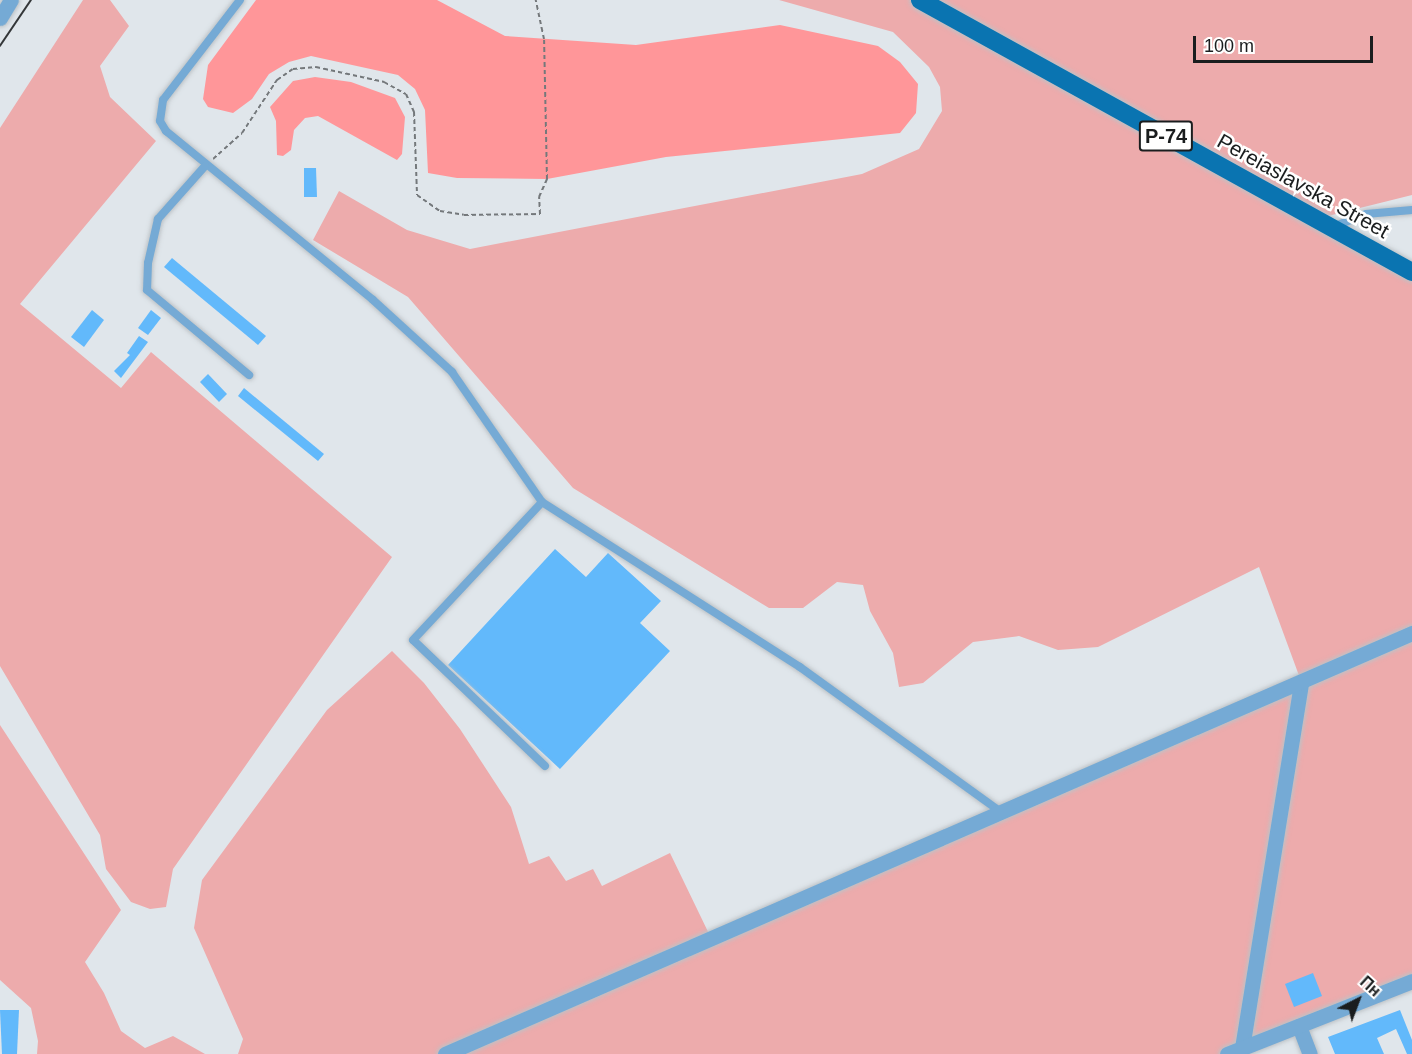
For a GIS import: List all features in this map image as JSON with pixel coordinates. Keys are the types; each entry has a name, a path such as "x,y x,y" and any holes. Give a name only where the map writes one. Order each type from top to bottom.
{"main road":[{"name":"Pereiaslavska Street","path":"920,0 1412,272"}],"street":[{"path":"0,18 11,0"},
{"path":"445,1054 1412,633"},
{"path":"1242,1048 1301,682"},
{"path":"1227,1054 1412,981"},
{"path":"1299,1026 1310,1054"}],"lane":[{"path":"240,0 163,100 160,121 166,131 205,166 373,300 452,372 542,502 800,667 1003,813"},
{"path":"205,166 158,219 148,263 147,290 249,375"},
{"path":"1330,227 1366,214 1412,210"},
{"path":"542,502 413,640 545,766"}],"path":[{"path":"205,166 242,133 277,80 293,69 316,67 384,82 406,94 414,112 417,195 440,211 464,215 540,214 538,198 547,179 544,39 536,0"}],"shaded area":[{"path":"83,0 110,0 129,26 100,66 110,97 156,141 20,304 121,388 151,352 392,557 173,869 166,907 150,909 131,902 106,869 100,835 0,666 0,128"},
{"path":"256,0 437,0 505,36 636,45 780,25 878,46 900,62 918,84 916,113 900,133 666,157 547,179 457,178 428,173 425,110 415,89 398,75 311,56 289,62 269,74 252,99 233,113 208,107 203,99 208,65"},
{"path":"779,0 1412,0 1412,195 1316,219 1412,272 1412,981 1227,1054 238,1054 243,1039 194,928 202,880 327,710 392,651 424,683 460,729 511,807 529,864 549,856 566,881 593,869 602,886 670,853 712,940 1301,681 1259,567 1098,647 1058,650 1019,636 973,642 923,683 899,687 893,653 870,611 863,585 837,582 803,608 769,608 573,488 408,297 313,240 339,191 407,230 470,249 862,174 919,149 942,111 940,87 929,67 893,32"},
{"path":"315,77 351,82 395,98 405,117 402,154 397,160 318,116 305,118 294,130 291,150 283,156 277,155 276,121 270,107 293,81"},
{"path":"0,725 121,910 85,962 104,993 121,1031 145,1048 173,1036 205,1054 37,1054 38,1041 31,1008 0,980"}],"building":[{"path":"304,168 316,168 317,197 304,197"},
{"path":"172,258 266,336 258,345 164,267"},
{"path":"92,310 104,320 84,347 71,337"},
{"path":"151,310 161,318 148,335 138,328"},
{"path":"139,336 148,342 121,378 114,371 130,355 127,353"},
{"path":"208,374 227,394 219,402 200,382"},
{"path":"244,388 324,454 318,461 238,396"},
{"path":"555,549 586,577 608,553 661,601 640,623 670,651 560,769 448,665"},
{"path":"1313,973 1322,996 1294,1007 1285,984"},
{"path":"0,1010 19,1010 17,1054 2,1054"},
{"path":"1400,1010 1412,1040 1412,1054 1407,1054 1396,1029 1377,1038 1384,1054 1335,1054 1328,1037"}],"tram line":[{"path":"0,46 31,0"}]}
